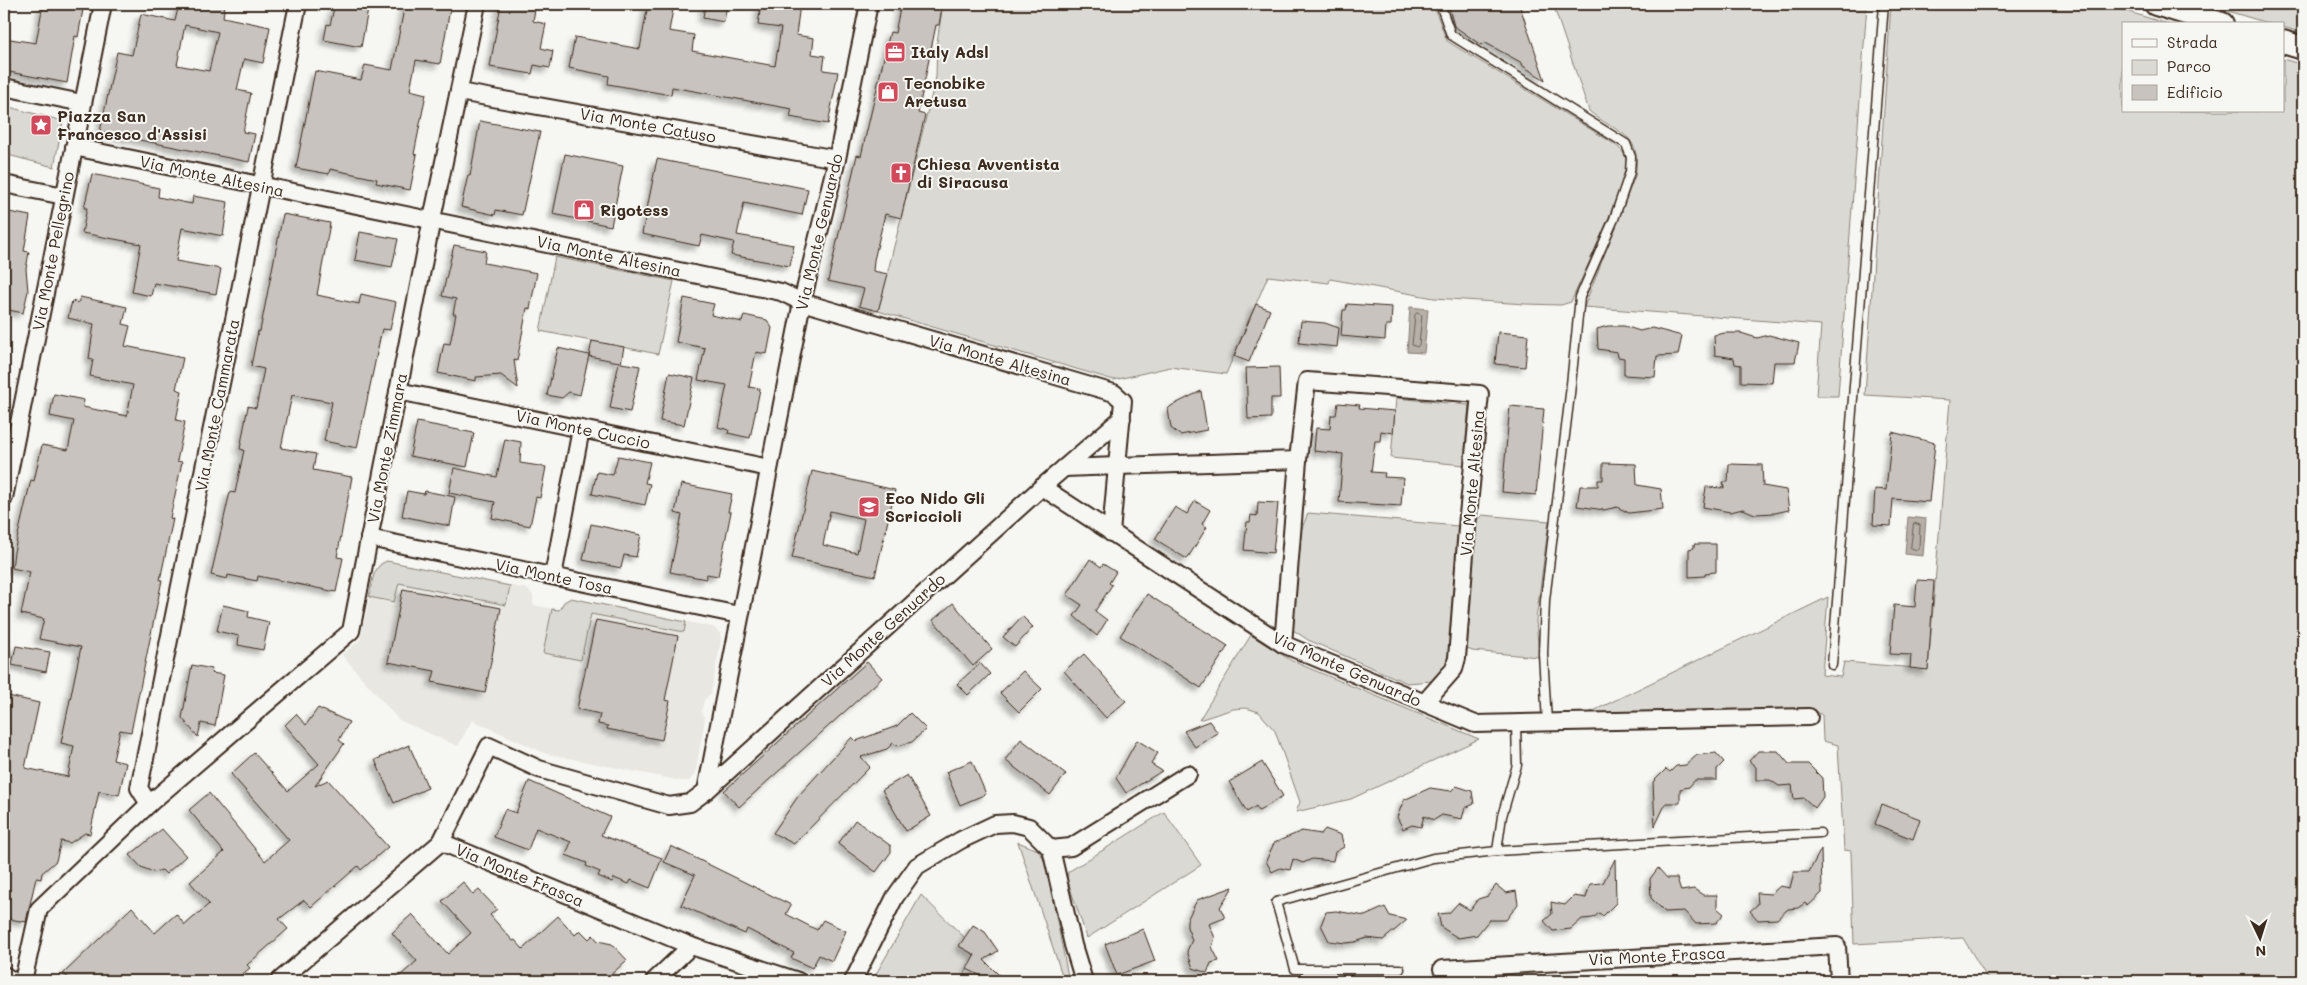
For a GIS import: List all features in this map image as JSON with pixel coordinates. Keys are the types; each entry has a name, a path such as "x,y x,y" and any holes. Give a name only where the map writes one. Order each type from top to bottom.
{"main road":[{"path":"2156,4 2215,22"},
{"path":"2284,42 2303,48"}],"street":[{"name":"Via Monte Pellegrino","path":"4,498 103,4"},
{"name":"Via Monte Cammarata","path":"149,804 139,788 298,4"},
{"name":"Via Monte Zimmara","path":"24,981 39,909 149,804 351,631 432,219 477,4"},
{"name":"Via Monte Genuardo","path":"706,790 802,302 837,159 869,4"},
{"path":"4,88 82,103"},
{"name":"Via Monte Catuso","path":"460,92 837,159"},
{"name":"Via Monte Altesina","path":"74,147 781,292 802,302 1114,393 1123,401 1111,533"},
{"path":"4,184 64,196"},
{"name":"Via Monte Altesina","path":"1298,460 1307,381 1480,394 1468,515 1458,658 1454,669 1425,702"},
{"name":"Via Monte Cuccio","path":"398,391 769,468"},
{"path":"1042,487 1122,418"},
{"path":"553,576 581,429"},
{"path":"1064,468 1298,460 1283,644"},
{"name":"Via Monte Genuardo","path":"706,790 1042,487 1283,644 1475,724 1809,717"},
{"name":"Via Monte Tosa","path":"369,538 739,615"},
{"path":"442,842 489,746 539,769 669,806 690,803 706,790"},
{"path":"1051,849 1071,847 1188,774"},
{"path":"853,981 895,897 917,866 961,840 995,824 1013,823 1029,827 1051,849 1073,945 1084,981"},
{"name":"Via Monte Frasca","path":"280,981 442,842 692,946 798,981"},
{"path":"654,981 692,946"},
{"name":"Via Monte Frasca","path":"1442,969 1837,946 1839,981"},
{"path":"4,975 13,981"}],"lane":[{"path":"1440,4 1451,35 1626,144 1631,157 1630,172 1614,219 1580,297 1544,600 1543,654 1547,722"},
{"path":"1832,665 1884,4"},
{"path":"1497,851 1502,816 1517,765 1516,723"},
{"path":"1400,969 1295,969 1276,902 1433,858 1497,851 1820,833"}],"shaded area":[{"path":"387,561 527,589 533,595 533,605 559,610 564,602 571,598 713,627 720,633 721,640 711,693 704,700 701,712 705,719 695,774 689,781 682,781 547,754 472,720 458,746 399,720 342,655 360,640 376,569 380,563"}],"green space":[{"path":"943,4 1433,4 1447,41 1613,144 1625,156 1625,170 1613,207 1571,302 1561,305 1525,304 1434,298 1330,279 1329,283 1268,276 1226,374 1170,367 1114,380 878,311 936,77 937,42"},
{"path":"1553,4 1867,4 1838,396 1816,396 1821,325 1584,307 1635,176 1635,150 1626,136 1589,111"},
{"path":"1891,4 2103,4 2162,22 2122,22 2122,112 2284,112 2284,59 2303,65 2303,981 1989,981 1963,938 1854,944 1851,851 1844,850 1838,745 1823,741 1822,715 1814,710 1589,713 1828,597 1822,675 1841,677 1844,662 1928,669 1950,400 1865,395"},
{"path":"2204,4 2303,4 2303,33 2284,27 2284,22 2264,22"},
{"path":"9,107 63,121 54,167 4,154 4,138"},
{"path":"555,257 674,281 658,354 540,331"},
{"path":"1396,398 1469,405 1464,465 1391,458"},
{"path":"1308,513 1458,526 1452,653 1446,666 1432,681 1407,683 1308,640 1293,630 1300,533"},
{"path":"1482,515 1549,521 1536,620 1539,657 1472,651 1463,647 1475,522"},
{"path":"387,561 510,586 506,605 399,583 394,602 369,597 372,581 378,567"},
{"path":"571,598 686,622 684,632 591,614 581,660 543,653 552,609 559,610 564,602"},
{"path":"1251,635 1292,661 1479,739 1351,799 1296,812 1300,802 1275,731 1259,712 1246,708 1233,709 1199,720"},
{"path":"1164,812 1201,865 1087,938 1067,879 1068,872"},
{"path":"1018,842 1038,850 1045,861 1069,981 1064,981"},
{"path":"921,895 965,938 960,946 975,955 961,981 872,981"}],"water":[{"path":"1410,307 1428,309 1424,353 1407,352"},
{"path":"1908,517 1926,519 1923,556 1905,554"}],"building":[{"path":"43,4 84,4 78,37 75,36 67,83 4,71 4,38 36,43"},
{"path":"179,4 225,4 223,17 270,27 263,63 244,59 237,90 251,93 243,132 255,134 249,162 100,132 117,52 132,55 141,14 175,21","holes":["185,25 218,32 209,71 177,65"]},
{"path":"335,4 369,4 361,47 324,40 327,24 330,25"},
{"path":"405,4 421,4 450,9 440,64 416,60 410,90 426,94 414,154 417,155 410,190 376,183 377,179 330,169 329,174 296,168 315,71 361,80 365,65 392,70"},
{"path":"501,4 536,4 533,21 546,24 541,48 553,51 550,68 534,65 532,74 490,67"},
{"path":"648,4 674,4 669,31 694,35 692,51 775,66 781,28 758,25 761,4 800,4 796,35 814,38 812,54 825,56 823,70 838,72 828,124 790,117 792,109 672,87 671,95 608,84 609,76 569,68 575,37 640,49"},
{"path":"705,4 727,4 724,22 703,18"},
{"path":"901,4 924,4 942,7 939,25 936,25 918,113 925,115 901,218 885,214 874,260 873,271 888,274 878,311 859,306 864,289 828,281 857,155 861,156 890,32 895,33"},
{"path":"1448,4 1519,4 1545,80 1523,66 1522,63 1484,42 1481,45 1454,26"},
{"path":"480,121 540,132 522,215 496,210 495,215 461,207 468,175 470,176"},
{"path":"565,154 623,166 611,226 553,214"},
{"path":"657,159 808,189 802,215 744,203 737,235 794,245 790,266 731,255 734,242 702,235 699,246 642,234"},
{"path":"92,174 159,188 158,197 192,204 193,196 228,202 223,236 182,228 176,261 221,269 216,294 154,283 151,296 132,292 141,244 82,233 87,208 84,208"},
{"path":"4,211 30,216 24,251 29,252 26,269 28,291 23,313 4,309"},
{"path":"283,214 330,223 317,295 359,304 361,294 396,302 390,330 382,329 357,448 324,441 332,402 292,395 281,448 316,454 313,470 352,477 337,557 343,558 336,592 258,576 257,581 228,575 227,579 211,575 230,492 235,493 244,450 240,449 248,406 256,408 264,369 251,366 258,331 260,331"},
{"path":"360,232 398,239 392,267 355,260"},
{"path":"454,245 486,251 484,263 537,273 530,309 527,308 517,361 514,360 518,388 501,375 476,377 476,381 438,373 444,343 450,344 456,314 453,314 456,299 442,296"},
{"path":"80,297 127,307 123,324 130,326 125,346 183,358 176,389 182,391 176,420 185,422 177,461 182,462 170,518 173,519 160,580 162,580 131,732 120,730 113,760 126,763 119,795 99,791 90,834 85,833 70,843 61,841 56,861 42,873 41,879 36,878 26,922 4,918 4,695 39,703 25,768 68,777 74,746 61,743 81,647 39,639 44,619 21,614 30,572 12,568 14,552 31,480 34,481 42,445 68,450 74,421 50,416 54,394 84,400 83,407 127,416 133,385 90,376 93,360 89,359 94,324 68,318 72,301 78,303"},
{"path":"684,298 714,304 711,315 742,322 744,315 767,320 772,328 767,354 756,352 749,387 760,389 750,438 728,433 729,430 718,427 727,385 698,380 705,348 676,342"},
{"path":"1256,304 1270,310 1249,362 1234,356"},
{"path":"1347,304 1392,307 1391,325 1386,325 1385,340 1341,336 1343,310 1346,310"},
{"path":"1301,321 1325,323 1339,328 1337,347 1299,343"},
{"path":"1608,326 1624,326 1640,331 1652,328 1682,336 1678,355 1657,356 1655,377 1624,375 1624,358 1618,357 1617,352 1598,349 1597,329"},
{"path":"1498,332 1528,335 1525,367 1495,364"},
{"path":"1741,333 1757,338 1769,335 1799,343 1795,362 1774,362 1772,383 1741,382 1741,365 1735,364 1734,358 1715,355 1714,335"},
{"path":"592,341 624,347 621,363 640,366 630,412 610,408 619,362 589,356"},
{"path":"558,348 589,355 580,395 569,392 562,398 547,395"},
{"path":"1279,367 1280,398 1271,398 1271,418 1248,419 1246,368"},
{"path":"669,373 694,378 684,425 660,421"},
{"path":"1201,391 1207,430 1180,435 1171,428 1168,409"},
{"path":"1338,403 1360,405 1359,408 1395,411 1393,433 1381,431 1380,441 1375,441 1371,472 1385,473 1384,477 1403,478 1401,506 1339,502 1343,454 1314,451 1316,428 1330,429 1331,415 1336,415"},
{"path":"1510,406 1544,409 1536,495 1502,492"},
{"path":"417,422 474,433 467,467 410,456"},
{"path":"1892,432 1935,443 1929,502 1893,499 1891,526 1873,525 1875,489 1886,490"},
{"path":"505,439 521,442 520,463 546,467 540,498 536,497 530,526 492,518 495,502 449,493 454,468 497,477"},
{"path":"618,456 650,462 645,483 650,484 645,505 592,494 597,472 613,475"},
{"path":"1603,463 1636,464 1637,485 1661,489 1663,509 1629,513 1617,507 1604,510 1577,506 1580,486 1598,486 1598,480 1603,480"},
{"path":"1729,464 1762,465 1763,486 1786,490 1789,510 1755,514 1743,509 1730,512 1703,507 1706,487 1724,488 1723,482 1728,482"},
{"path":"812,471 895,490 875,576 792,558","holes":["830,511 864,519 857,553 823,545"]},
{"path":"681,484 732,494 728,512 731,512 718,576 707,574 706,579 670,572 682,515 675,513"},
{"path":"407,491 424,494 425,491 455,497 450,526 402,516"},
{"path":"1195,501 1210,510 1202,524 1207,527 1187,559 1155,539 1175,507 1187,514"},
{"path":"1258,502 1278,503 1273,553 1244,550 1247,522 1250,522 1251,515 1257,516"},
{"path":"591,524 641,535 636,557 624,555 621,568 583,560"},
{"path":"1694,544 1716,544 1716,572 1705,573 1705,576 1689,577 1689,549 1694,548"},
{"path":"1090,559 1101,567 1103,564 1116,572 1109,583 1112,585 1095,611 1107,620 1097,636 1074,616 1082,605 1067,595"},
{"path":"1917,580 1934,581 1928,670 1910,668 1911,655 1890,654 1894,605 1915,607"},
{"path":"403,589 501,608 485,693 432,682 435,671 388,662"},
{"path":"1147,594 1228,646 1201,688 1120,636"},
{"path":"953,603 992,649 973,666 933,620"},
{"path":"223,605 249,611 248,617 269,622 263,650 238,645 239,636 217,631"},
{"path":"1022,616 1033,627 1015,647 1003,637"},
{"path":"596,620 678,636 665,700 670,701 662,740 607,729 608,726 598,724 600,714 577,709"},
{"path":"16,646 50,652 46,672 12,665"},
{"path":"1084,654 1126,701 1106,718 1064,671"},
{"path":"867,662 882,678 739,807 724,791"},
{"path":"980,663 990,674 968,695 957,684"},
{"path":"192,665 212,669 211,673 224,675 215,726 201,723 198,737 182,718"},
{"path":"1023,671 1042,689 1019,712 1000,693"},
{"path":"318,708 349,722 339,740 344,744 315,786 328,780 388,847 361,870 358,866 311,907 304,900 279,919 288,929 247,965 250,968 234,981 74,981 63,974 132,907 155,933 176,914 185,925 209,904 190,882 224,852 189,810 209,793 265,861 289,840 231,774 254,753 288,791 319,764 285,725 296,714 306,725"},
{"path":"910,713 926,729 912,742 898,746 893,743 887,749 861,757 870,767 794,844 773,833 799,795 852,737 856,741 897,726"},
{"path":"1209,721 1218,733 1195,747 1184,731"},
{"path":"1021,739 1066,774 1050,795 1005,760"},
{"path":"1137,740 1158,753 1151,764 1162,771 1126,793 1116,778"},
{"path":"409,745 428,788 394,803 375,760"},
{"path":"1758,751 1778,751 1789,764 1808,764 1822,778 1823,797 1815,808 1804,798 1794,799 1792,785 1779,786 1770,780 1756,780 1756,767 1749,761"},
{"path":"1716,753 1724,762 1717,769 1717,780 1695,780 1689,787 1680,789 1680,803 1666,803 1655,826 1653,782 1666,769 1670,772 1676,766 1686,765 1697,755"},
{"path":"972,761 986,794 960,805 946,772"},
{"path":"1262,762 1283,796 1259,811 1256,806 1247,812 1229,782"},
{"path":"907,775 931,816 906,831 882,790"},
{"path":"529,781 610,817 601,835 662,858 650,888 631,880 629,884 614,878 612,882 598,876 600,872 586,866 587,863 566,855 571,842 536,828 528,850 494,837 505,809 516,813"},
{"path":"1456,786 1472,791 1474,804 1465,808 1462,819 1442,815 1434,820 1424,816 1421,827 1412,825 1403,829 1397,817 1404,800 1430,788 1451,791"},
{"path":"1882,804 1920,819 1913,839 1875,824"},
{"path":"855,820 891,846 891,852 876,872 838,844"},
{"path":"162,829 186,856 166,874 162,870 153,872 141,867 130,855"},
{"path":"1325,829 1341,835 1344,847 1335,852 1333,861 1312,859 1303,863 1293,859 1290,870 1280,868 1272,872 1266,861 1274,843 1302,831 1321,834"},
{"path":"671,846 791,905 786,914 817,930 823,920 846,931 832,961 819,955 812,968 791,958 794,953 747,929 745,934 681,905 695,875 664,862"},
{"path":"1821,849 1822,893 1808,906 1805,903 1798,908 1788,909 1777,919 1758,920 1750,911 1758,904 1757,893 1771,894 1780,886 1790,888 1794,872 1809,872"},
{"path":"1615,859 1616,903 1603,916 1599,913 1593,918 1582,919 1571,929 1553,931 1544,921 1552,914 1551,902 1565,905 1574,896 1586,898 1590,884 1603,883"},
{"path":"1658,868 1667,878 1677,878 1681,891 1694,889 1703,895 1717,895 1717,908 1724,914 1716,923 1696,924 1684,911 1665,912 1651,898 1650,879"},
{"path":"463,882 473,895 479,890 497,909 490,915 513,941 515,940 523,949 558,916 575,935 580,930 589,939 593,935 598,941 612,944 627,960 604,981 394,981 417,961 392,933 412,914 448,954 471,933 442,901"},
{"path":"1496,885 1506,893 1516,891 1518,904 1506,920 1489,920 1477,935 1458,938 1441,927 1438,914 1449,913 1458,903 1470,910 1478,899 1488,896"},
{"path":"1233,887 1220,907 1225,918 1209,924 1215,938 1212,947 1219,961 1211,963 1207,973 1193,968 1187,951 1192,940 1187,927 1187,920 1197,900"},
{"path":"1385,907 1390,916 1407,920 1383,940 1367,938 1346,943 1329,941 1321,925 1326,912 1336,911 1365,916"},
{"path":"973,925 985,932 998,951 984,960 1005,981 991,981 967,969 975,955 959,946"},
{"path":"1143,929 1155,961 1117,975 1105,944"}],"place":[{"name":"Italy Adsl","path":"895,52"},
{"name":"Tecnobike Aretusa","path":"888,92"},
{"name":"Piazza San Francesco d'Assisi","path":"41,125"},
{"name":"Chiesa Avventista di Siracusa","path":"901,173"},
{"name":"Rigotess","path":"584,210"},
{"name":"Eco Nido Gli Scriccioli","path":"869,507"}]}
